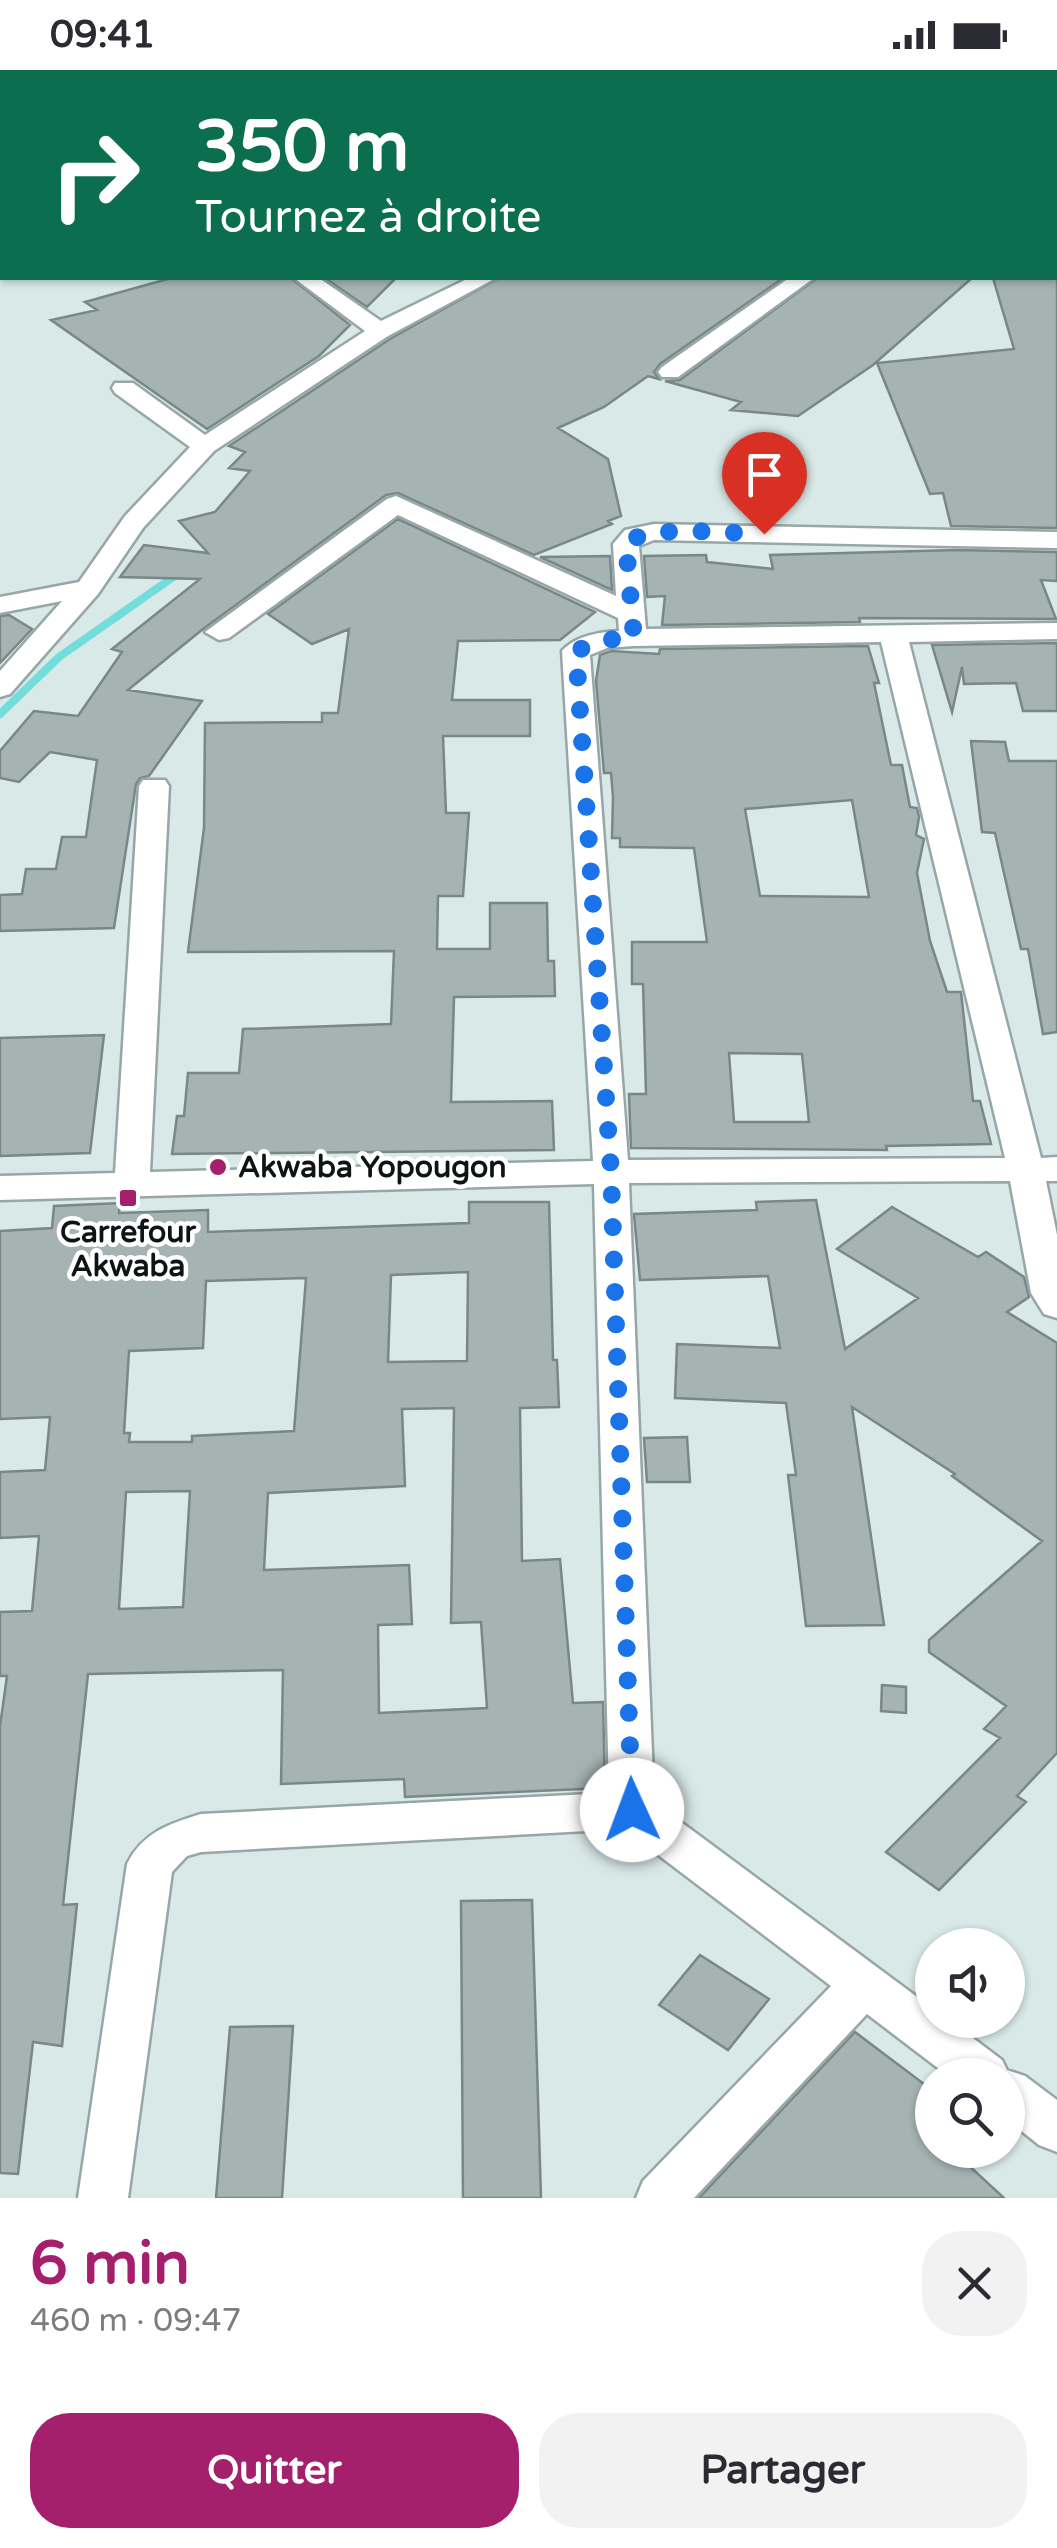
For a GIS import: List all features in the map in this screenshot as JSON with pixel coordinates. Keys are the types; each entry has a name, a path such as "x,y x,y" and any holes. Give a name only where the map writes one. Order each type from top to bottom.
{"street":[{"path":"308,280 380,330"},
{"path":"0,688 88,588 134,522 205,446 380,330 481,280"},
{"path":"670,372 800,280"},
{"path":"124,388 205,446"},
{"path":"218,632 396,504 632,626 893,634 1057,631"},
{"path":"632,626 626,544 634,536 654,532 1057,540"},
{"path":"0,605 88,588"},
{"path":"632,626 576,651 611,1172 632,1810"},
{"path":"893,634 1042,1170 1050,1294 1057,1305"},
{"path":"132,1185 154,786"},
{"path":"0,1188 611,1172 1042,1170"},
{"path":"104,2198 150,1864 172,1842 201,1833 632,1810 962,2058"},
{"path":"661,2198 864,1984"},
{"path":"1025,2105 1057,2129"}],"building":[{"path":"164,280 294,280 350,325 319,356 207,429 51,320 97,310 85,302"},
{"path":"328,280 394,280 367,307"},
{"path":"495,280 780,280 660,364 654,372 659,379 648,376 604,407 558,428 608,459 621,516 608,521 612,524 534,555 398,493 386,495 203,629 128,690 202,701 149,776 140,778 136,784 114,928 0,931 0,895 22,894 26,869 56,869 62,837 86,837 97,760 50,752 19,782 0,778 0,751 34,711 78,716 122,652 112,649 200,579 120,577 144,545 208,553 179,521 215,512 250,471 229,468 245,452 229,446 390,339"},
{"path":"814,280 970,280 873,365 798,416 731,410 741,402 665,381 680,380"},
{"path":"994,280 1057,280 1057,528 951,526 943,493 930,494 877,363 1014,349"},
{"path":"398,519 595,612 560,640 458,641 452,700 530,700 530,736 443,736 446,813 469,813 463,896 438,896 437,949 490,949 490,903 547,903 548,961 554,961 555,996 454,997 451,1102 552,1101 554,1150 172,1154 177,1116 184,1116 188,1073 239,1073 243,1029 391,1024 394,951 188,952 204,828 205,723 322,722 322,713 338,713 349,629 312,644 268,614"},
{"path":"957,550 1057,552 1057,581 1041,580 1056,619 859,618 860,622 662,625 665,596 647,597 644,556 706,555 707,562 773,569 770,555"},
{"path":"610,556 612,590 540,557"},
{"path":"9,615 32,629 0,663 0,616"},
{"path":"1057,643 1057,711 1023,711 1016,683 964,684 962,667 952,712 932,645"},
{"path":"868,646 879,683 874,683 891,765 902,765 910,807 917,808 919,817 916,835 924,839 917,873 930,941 947,992 961,992 973,1101 980,1101 991,1144 886,1146 887,1150 631,1148 629,1094 646,1094 643,984 632,984 632,942 707,942 694,848 620,847 620,838 612,838 611,773 604,773 596,681 600,655 611,651 659,654 660,649","holes":["852,800 869,897 760,896 745,809","729,1053 802,1054 809,1122 734,1122"]},
{"path":"971,741 1005,742 1009,761 1057,761 1057,1032 1043,1034 1028,949 1021,949 995,833 982,832"},
{"path":"104,1035 90,1153 0,1156 0,1038"},
{"path":"816,1200 845,1349 918,1298 837,1249 892,1207 978,1257 986,1252 1024,1277 1029,1297 1007,1312 1057,1343 1057,1753 1017,1796 1026,1802 939,1890 886,1852 1000,1738 984,1729 1006,1706 929,1652 929,1640 1042,1541 952,1476 955,1474 852,1407 884,1625 806,1626 788,1475 796,1475 786,1403 675,1398 677,1344 780,1348 768,1276 640,1280 634,1214 757,1210 756,1202"},
{"path":"469,1202 549,1202 553,1360 557,1360 559,1407 520,1408 522,1561 560,1559 573,1703 603,1702 605,1788 405,1797 404,1779 281,1784 283,1670 88,1674 63,1905 77,1904 62,2046 33,2042 18,2174 0,2173 0,1726 7,1676 0,1676 0,1612 32,1611 39,1536 0,1538 0,1472 45,1470 50,1417 0,1419 0,1231 52,1228 54,1206 120,1203 119,1213 208,1210 208,1232 469,1223","holes":["468,1272 467,1361 388,1362 391,1275","306,1278 294,1431 192,1436 192,1442 129,1442 130,1433 124,1433 129,1351 203,1348 206,1281","454,1408 451,1623 481,1622 487,1708 379,1713 378,1625 412,1624 409,1565 264,1570 268,1493 405,1486 402,1409","190,1491 183,1607 119,1609 126,1492"]},
{"path":"687,1437 690,1482 647,1482 644,1438"},
{"path":"882,1685 906,1687 906,1713 881,1711"},
{"path":"532,1900 541,2198 463,2198 461,1901"},
{"path":"700,1955 769,1999 728,2050 659,2005"},
{"path":"293,2026 282,2198 216,2198 230,2027"},
{"path":"855,2032 915,2077 915,2168 972,2168 1004,2198 699,2198"}],"waterway":[{"path":"0,714 59,657 179,573"}],"place":[{"name":"Akwaba Yopougon","path":"218,1167"},
{"name":"Carrefour Akwaba","path":"128,1198"}],"route":[{"path":"632,1810 611,1172 576,651 587,643 634,638 626,544 634,536 654,532 764,534"}]}
